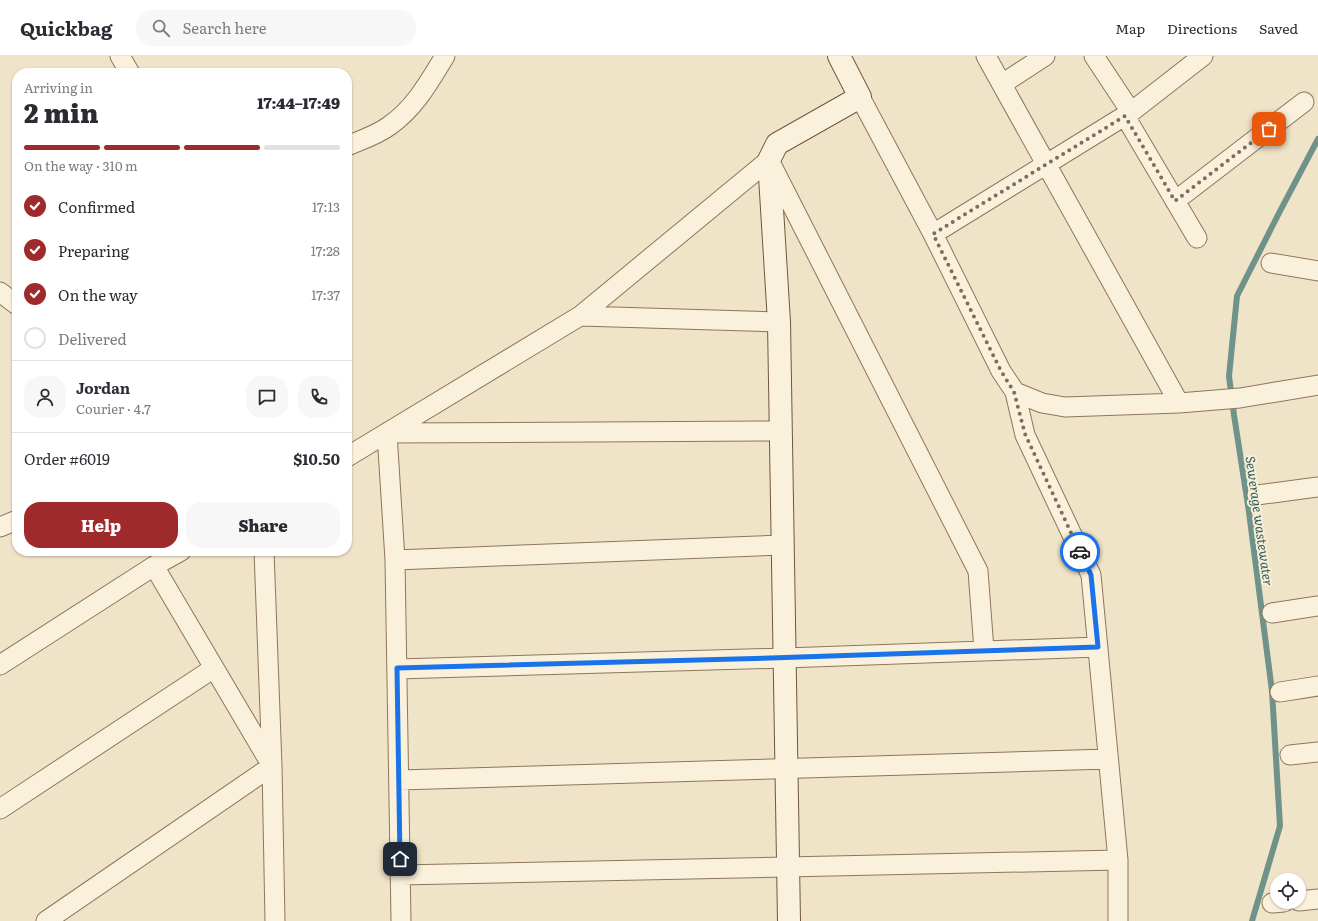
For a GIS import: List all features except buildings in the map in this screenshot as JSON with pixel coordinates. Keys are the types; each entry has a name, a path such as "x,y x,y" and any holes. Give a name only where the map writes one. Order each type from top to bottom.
{"street":[{"path":"120,56 127,68"},
{"path":"352,144 388,127 408,111 421,94 445,56"},
{"path":"838,56 933,234 1001,371 1014,392 1025,434 1091,575 1118,860 1118,921"},
{"path":"986,56 1179,403"},
{"path":"1002,84 1045,56"},
{"path":"1094,56 1197,238"},
{"path":"933,234 1128,114 1203,56"},
{"path":"352,454 580,316 769,160 777,144 860,97"},
{"path":"1175,201 1304,102"},
{"path":"769,160 779,322 789,921"},
{"path":"769,160 978,571 984,650"},
{"path":"1271,263 1318,271"},
{"path":"0,292 12,301"},
{"path":"580,316 779,322"},
{"path":"1014,392 1042,403 1065,407 1179,403 1232,398 1318,385"},
{"path":"387,433 781,431"},
{"path":"387,433 395,560 401,921"},
{"path":"1257,495 1318,487"},
{"path":"0,527 12,522"},
{"path":"395,560 782,545"},
{"path":"0,665 172,556"},
{"path":"264,556 272,766 275,921"},
{"path":"154,566 272,766"},
{"path":"1272,613 1318,606"},
{"path":"397,668 785,658 1098,647"},
{"path":"0,809 214,668"},
{"path":"1280,692 1318,686"},
{"path":"1290,755 1318,752"},
{"path":"399,780 787,770 1108,759"},
{"path":"46,921 272,766"},
{"path":"400,875 1118,860"},
{"path":"1306,900 1318,899"}],"waterway":[{"name":"Sewerage wastewater","path":"1252,921 1280,826 1272,691 1249,512 1229,376 1237,296 1318,139"}],"way so far":[{"path":"1080,552 1025,434 1014,392 1001,371 933,234 1125,116 1175,201 1269,129"}],"route":[{"path":"400,859 397,668 1098,647 1091,575 1080,552"}]}
